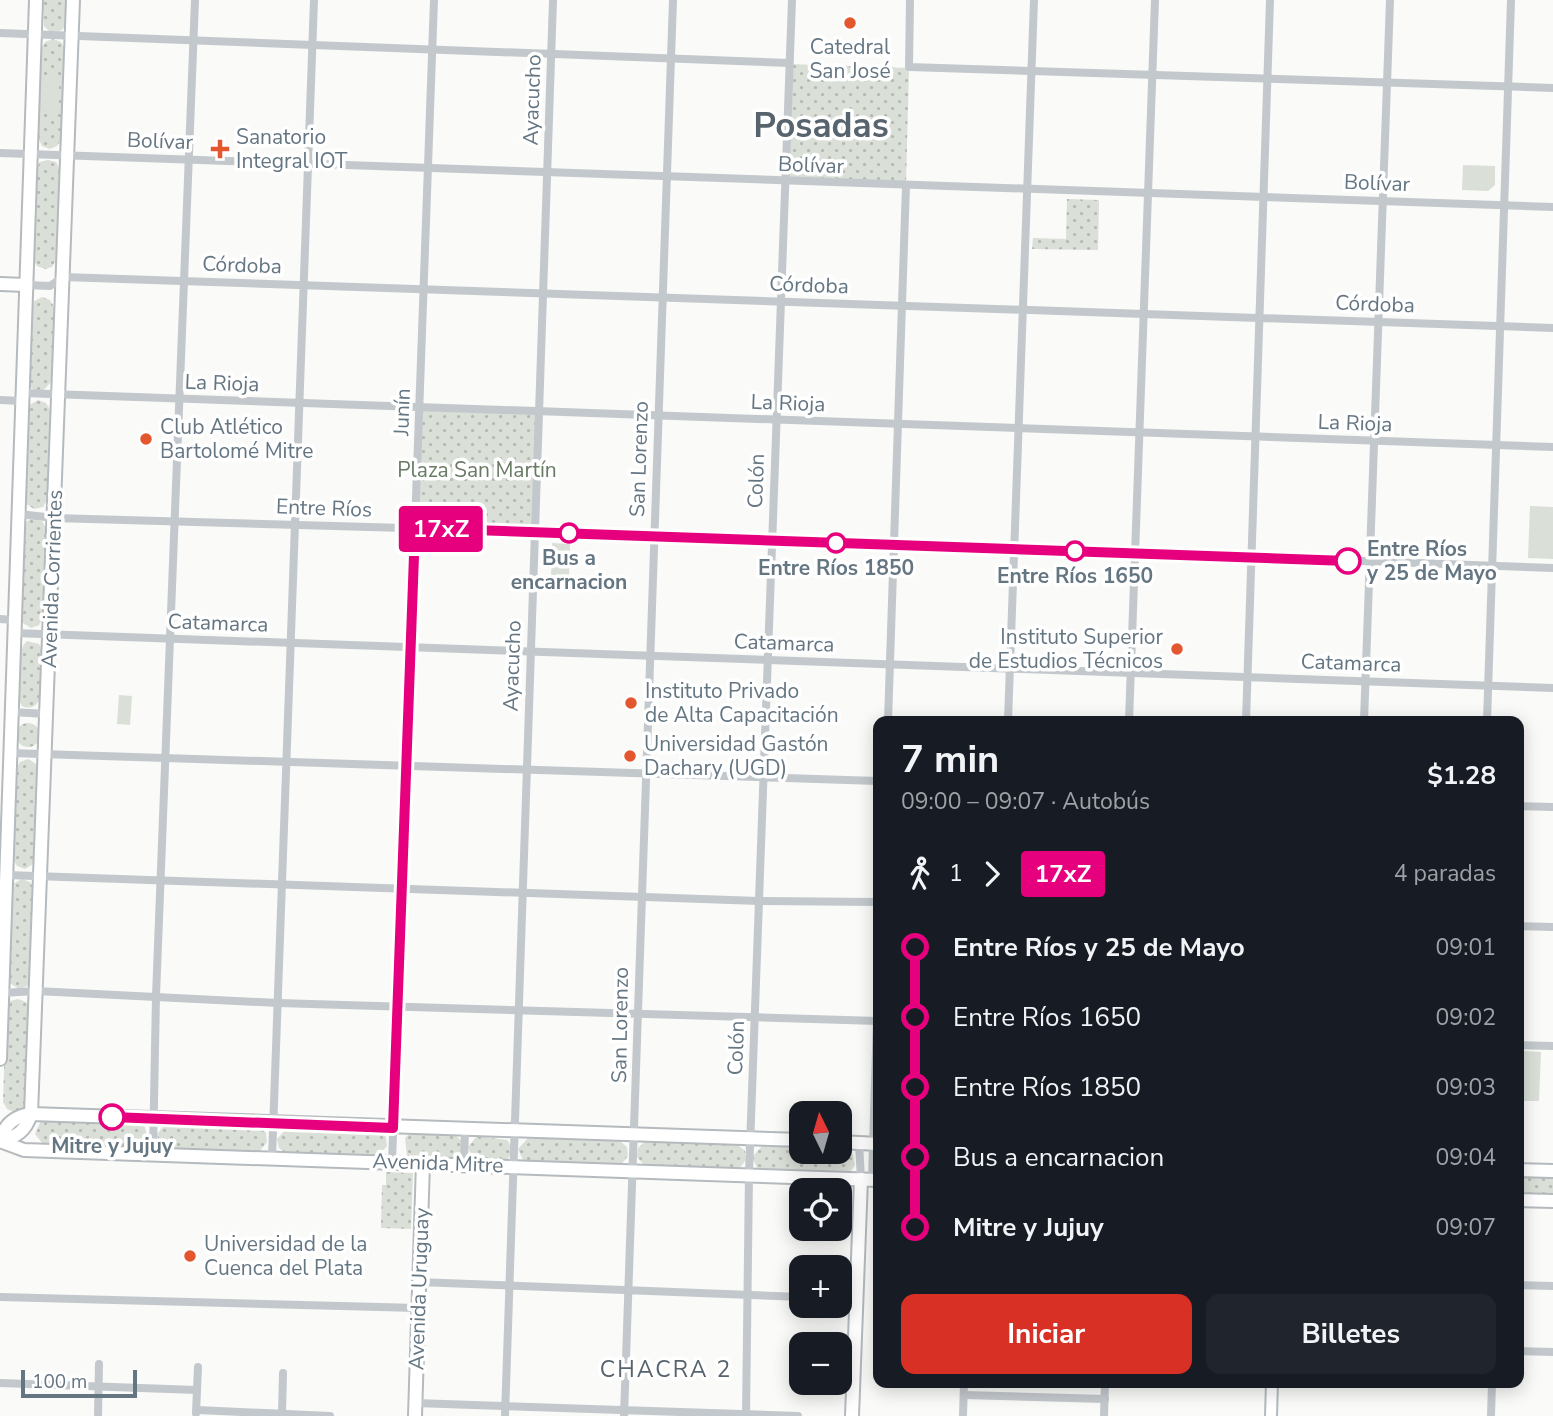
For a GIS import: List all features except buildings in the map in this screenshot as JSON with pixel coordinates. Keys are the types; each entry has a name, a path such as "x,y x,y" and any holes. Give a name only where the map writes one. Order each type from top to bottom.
{"main road":[{"name":"Avenida Corrientes","path":"0,1059 2,920 6,875 5,793 10,753 6,712 14,634 36,0"},
{"name":"Avenida Corrientes","path":"31,1114 73,0"},
{"path":"0,284 26,285"},
{"path":"0,1140 24,1130 31,1114"},
{"name":"Avenida Mitre","path":"31,1114 789,1139"},
{"name":"Avenida Mitre","path":"0,1140 24,1150 870,1179"},
{"path":"852,1143 873,1144"},
{"name":"Avenida Uruguay","path":"415,1410 423,1163"},
{"path":"1524,1170 1553,1171"},
{"path":"852,1416 856,1300 870,1179"},
{"path":"1524,1200 1553,1202"},
{"path":"1271,1416 1272,1388"}],"street":[{"path":"153,1154 156,996 163,881 195,0"},
{"path":"272,1158 314,0"},
{"name":"Junín","path":"392,1162 434,0"},
{"name":"Ayacucho","path":"505,1416 553,0"},
{"name":"San Lorenzo","path":"624,1413 636,1133 637,1013 673,0"},
{"name":"Colón","path":"746,1415 749,1173 792,0"},
{"path":"910,0 909,67 1553,88"},
{"path":"1009,716 1034,0"},
{"path":"1129,716 1155,0"},
{"path":"1246,716 1270,0"},
{"path":"1364,716 1390,0"},
{"path":"1487,716 1511,0"},
{"path":"0,33 193,43 789,63"},
{"name":"Bolívar","path":"0,153 1553,207"},
{"path":"888,716 906,185"},
{"name":"Córdoba","path":"26,285 50,286 63,277 1553,328"},
{"name":"La Rioja","path":"0,400 59,394 1553,447"},
{"name":"Entre Ríos","path":"19,514 54,518 1553,568"},
{"path":"0,619 14,620"},
{"name":"Catamarca","path":"14,634 1553,688"},
{"path":"6,712 47,714"},
{"path":"10,753 527,772 646,772 873,781"},
{"path":"1524,806 1553,807"},
{"path":"6,875 641,898 873,902"},
{"path":"1524,926 1553,927"},
{"path":"2,993 36,991 278,1003 873,1021"},
{"path":"1524,1045 1553,1046"},
{"path":"464,1164 465,1130"},
{"path":"859,1143 870,1179"},
{"path":"418,1282 789,1296"},
{"path":"1524,1285 1553,1286"},
{"path":"0,1297 417,1308"},
{"path":"852,1300 856,1300"},
{"path":"1524,1351 1553,1352"},
{"path":"97,1416 99,1364"},
{"path":"198,1367 196,1413 330,1416"},
{"path":"282,1413 284,1373"},
{"path":"0,1382 197,1390"},
{"path":"963,1416 964,1388"},
{"path":"1104,1416 1105,1388"},
{"path":"1491,1416 1492,1388"},
{"path":"964,1395 1105,1399"},
{"path":"415,1410 505,1406 624,1413 798,1416"}],"green space":[{"path":"43,0 67,0 67,23 62,30 50,32 44,26"},
{"path":"53,39 61,42 65,49 62,139 57,146 50,149 42,146 38,138 41,49 45,42"},
{"path":"790,64 909,68 906,185 785,181"},
{"path":"44,79 59,79 59,111 43,111"},
{"path":"40,162 56,162 60,170 57,259 52,267 45,269 37,266 33,259 36,169"},
{"path":"1463,165 1495,166 1495,185 1488,191 1462,190"},
{"path":"1067,199 1099,200 1098,250 1032,249 1033,238 1066,239"},
{"path":"42,297 50,300 54,307 51,382 43,391 35,391 28,385 31,303"},
{"path":"38,400 46,403 50,410 47,500 43,507 34,509 25,503 28,406"},
{"name":"Plaza San Martín","path":"422,409 536,414 532,531 417,526"},
{"path":"1530,506 1553,507 1553,559 1528,558"},
{"path":"30,519 42,521 46,528 43,618 39,625 31,628 21,622 24,524"},
{"path":"552,543 570,544 569,576 551,576"},
{"path":"27,641 39,644 44,660 41,695 31,707 22,706 17,682 20,653"},
{"path":"119,695 132,696 130,725 117,724"},
{"path":"28,723 37,726 40,735 37,744 28,747 19,744 16,735 19,726"},
{"path":"28,759 38,765 35,863 25,869 17,866 13,859 16,769 20,762"},
{"path":"22,879 30,882 34,889 31,979 27,986 19,989 8,982 11,885"},
{"path":"18,999 26,1002 30,1009 27,1103 22,1110 14,1112 7,1109 3,1102 6,1008 10,1001"},
{"path":"1524,1051 1541,1052 1539,1101 1524,1101"},
{"path":"41,1120 137,1122 145,1127 147,1137 139,1147 43,1144 35,1134"},
{"path":"166,1123 259,1126 266,1133 267,1142 258,1153 167,1150 159,1144 157,1134"},
{"path":"287,1128 379,1131 386,1137 387,1146 378,1157 287,1154 279,1148 277,1139"},
{"path":"411,1132 454,1134 461,1140 461,1154 454,1159 407,1156 405,1138"},
{"path":"477,1136 507,1140 510,1156 506,1161 473,1161 468,1147"},
{"path":"528,1138 620,1141 627,1147 628,1156 619,1167 524,1162 518,1149"},
{"path":"646,1141 738,1145 745,1151 746,1160 737,1171 646,1167 637,1157 638,1148"},
{"path":"762,1146 789,1147 789,1164 852,1164 852,1154 855,1165 850,1173 758,1170 752,1157"},
{"path":"1524,1171 1553,1173 1553,1200 1524,1199"},
{"path":"386,1172 413,1173 411,1229 381,1228 382,1185 386,1185"}],"bus line":[{"name":"17xZ","path":"112,1117 393,1128 404,888 415,528 1348,561"}],"place":[{"name":"Catedral San José","path":"850,23"},
{"name":"Sanatorio Integral IOT","path":"220,149"},
{"name":"Club Atlético Bartolomé Mitre","path":"146,439"},
{"name":"Bus a encarnacion","path":"569,533"},
{"name":"Entre Ríos 1850","path":"836,543"},
{"name":"Entre Ríos 1650","path":"1075,551"},
{"name":"Entre Ríos y 25 de Mayo","path":"1348,561"},
{"name":"Instituto Superior de Estudios Técnicos","path":"1177,649"},
{"name":"Instituto Privado de Alta Capacitación","path":"631,703"},
{"name":"Universidad Gastón Dachary (UGD)","path":"630,756"},
{"name":"Mitre y Jujuy","path":"112,1117"},
{"name":"Universidad de la Cuenca del Plata","path":"190,1256"}],"district":[{"name":"Posadas","path":"821,125"},
{"name":"CHACRA 2","path":"666,1369"}]}
